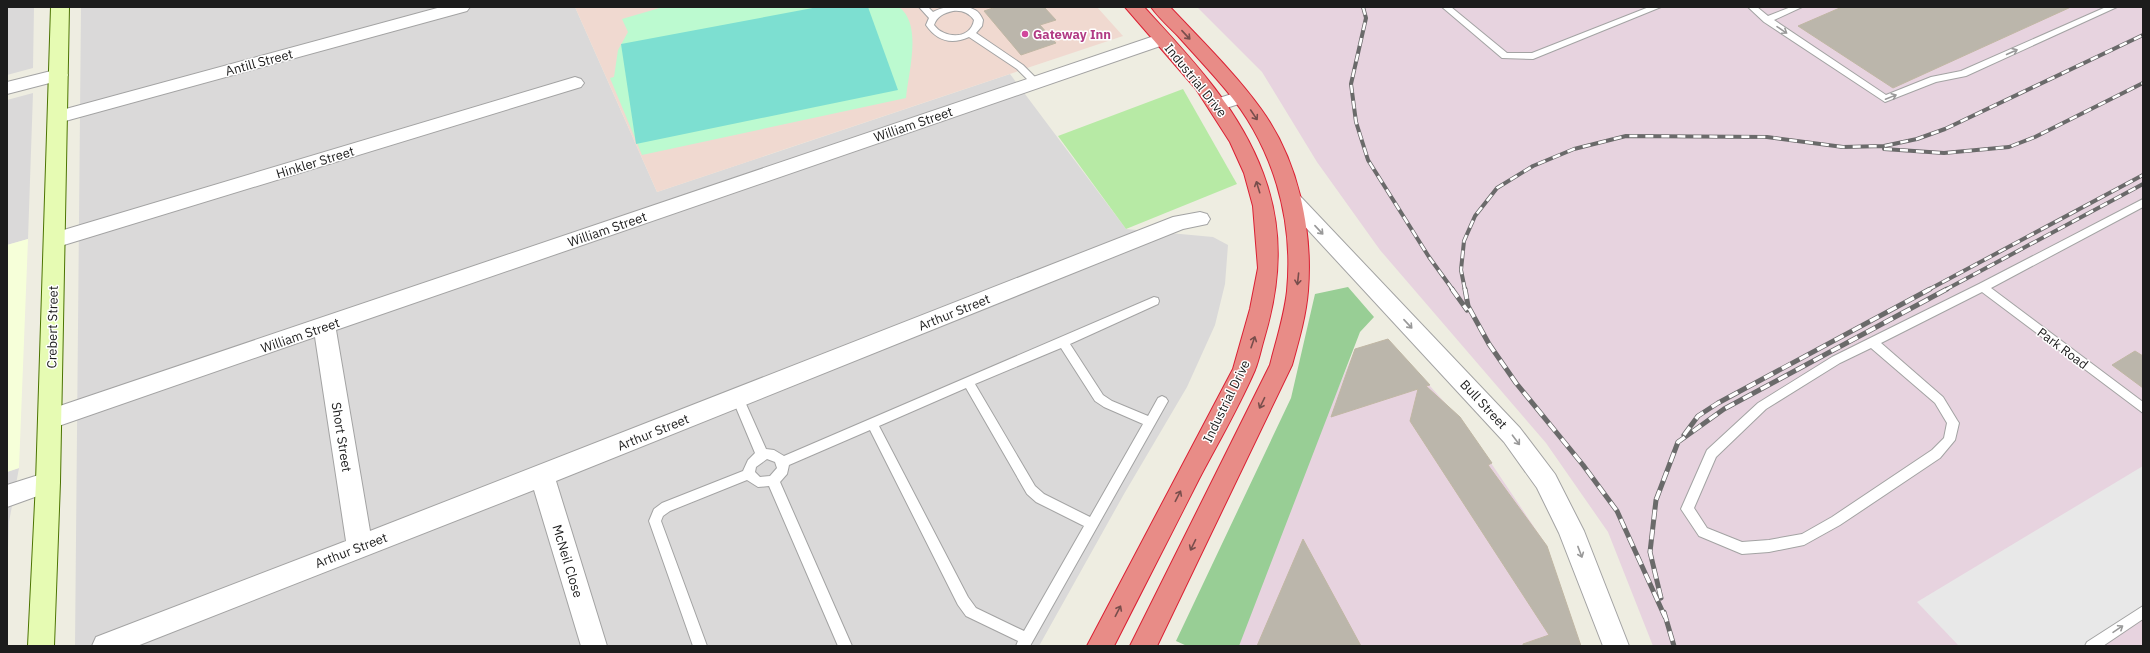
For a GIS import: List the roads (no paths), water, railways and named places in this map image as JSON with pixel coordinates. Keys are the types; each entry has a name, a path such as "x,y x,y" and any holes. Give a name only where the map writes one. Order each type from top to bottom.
{"highway":[{"name":"Industrial Drive","path":"1100,646 1244,369 1260,320 1268,271 1266,225 1263,202 1250,161 1230,122 1205,87 1134,7"},
{"name":"Industrial Drive","path":"1143,646 1281,365 1294,315 1299,267 1297,223 1292,201 1278,158 1255,115 1241,97 1212,62 1160,7"}],"street":[{"name":"Crebert Street","path":"41,646 50,419 60,7"},
{"name":"Antill Street","path":"58,117 461,7"},
{"name":"William Street","path":"50,419 1163,38"},
{"path":"7,88 59,75"},
{"name":"Hinkler Street","path":"54,240 575,83"},
{"path":"1218,105 1241,97"},
{"name":"Bull Street","path":"1292,201 1512,435 1546,481 1572,530 1616,646"},
{"name":"Arthur Street","path":"105,646 542,476 1180,222 1200,219"},
{"name":"Short Street","path":"324,326 360,547"},
{"name":"McNeil Close","path":"542,476 594,646"},
{"path":"7,496 48,482"}],"lane":[{"path":"923,7 933,17"},
{"path":"1446,7 1505,56 1533,56 1657,7"},
{"path":"1752,7 1767,20 1884,99 1934,79 1963,74 2113,7"},
{"path":"1767,20 1798,7"},
{"path":"957,8 971,12 979,19 979,26 971,34 959,38 939,36 930,25 933,17 944,10 957,8"},
{"path":"971,34 1020,67 1035,82"},
{"path":"1872,342 1939,400 1953,423 1950,440 1936,454 1836,521 1804,539 1769,546 1742,548 1703,532 1687,509 1711,454 1762,406 1836,360 1872,342 1984,287 2143,203"},
{"name":"Park Road","path":"1984,287 2143,408"},
{"path":"782,462 1063,342 1154,301"},
{"path":"1063,342 1100,398 1108,404 1150,422"},
{"path":"968,382 1031,490 1040,498 1092,524"},
{"path":"738,398 762,455"},
{"path":"872,423 963,601 971,612 1025,642 1162,401"},
{"path":"749,474 751,464 762,455 772,454 782,462"},
{"path":"749,474 758,482 773,481 781,474 782,462"},
{"path":"700,646 655,521 656,517 658,513 666,507 749,474"},
{"path":"773,481 845,646"},
{"path":"2092,646 2143,612"}],"railway":[{"path":"1363,7 1366,18 1351,84 1356,122 1368,160 1429,257 1453,290"},
{"path":"1465,290 1461,270 1464,241 1475,216 1497,188 1533,166 1574,149 1626,136 1767,137 1843,147 1884,146 1917,139 1945,129 2143,35"},
{"path":"1884,149 1944,153 2009,147 2035,137 2143,83"},
{"path":"1928,290 2143,175"},
{"path":"1945,290 2143,184"},
{"path":"1452,289 1467,310"},
{"path":"1465,289 1468,306 1489,344 1516,383 1583,465 1617,511 1665,617"},
{"path":"1684,435 1698,416 1718,403 1930,289"},
{"path":"1661,598 1650,552 1656,500 1678,442 1724,409 1947,289"},
{"path":"1664,612 1674,646"}],"place":[{"name":"Gateway Inn","path":"1025,34"}]}
